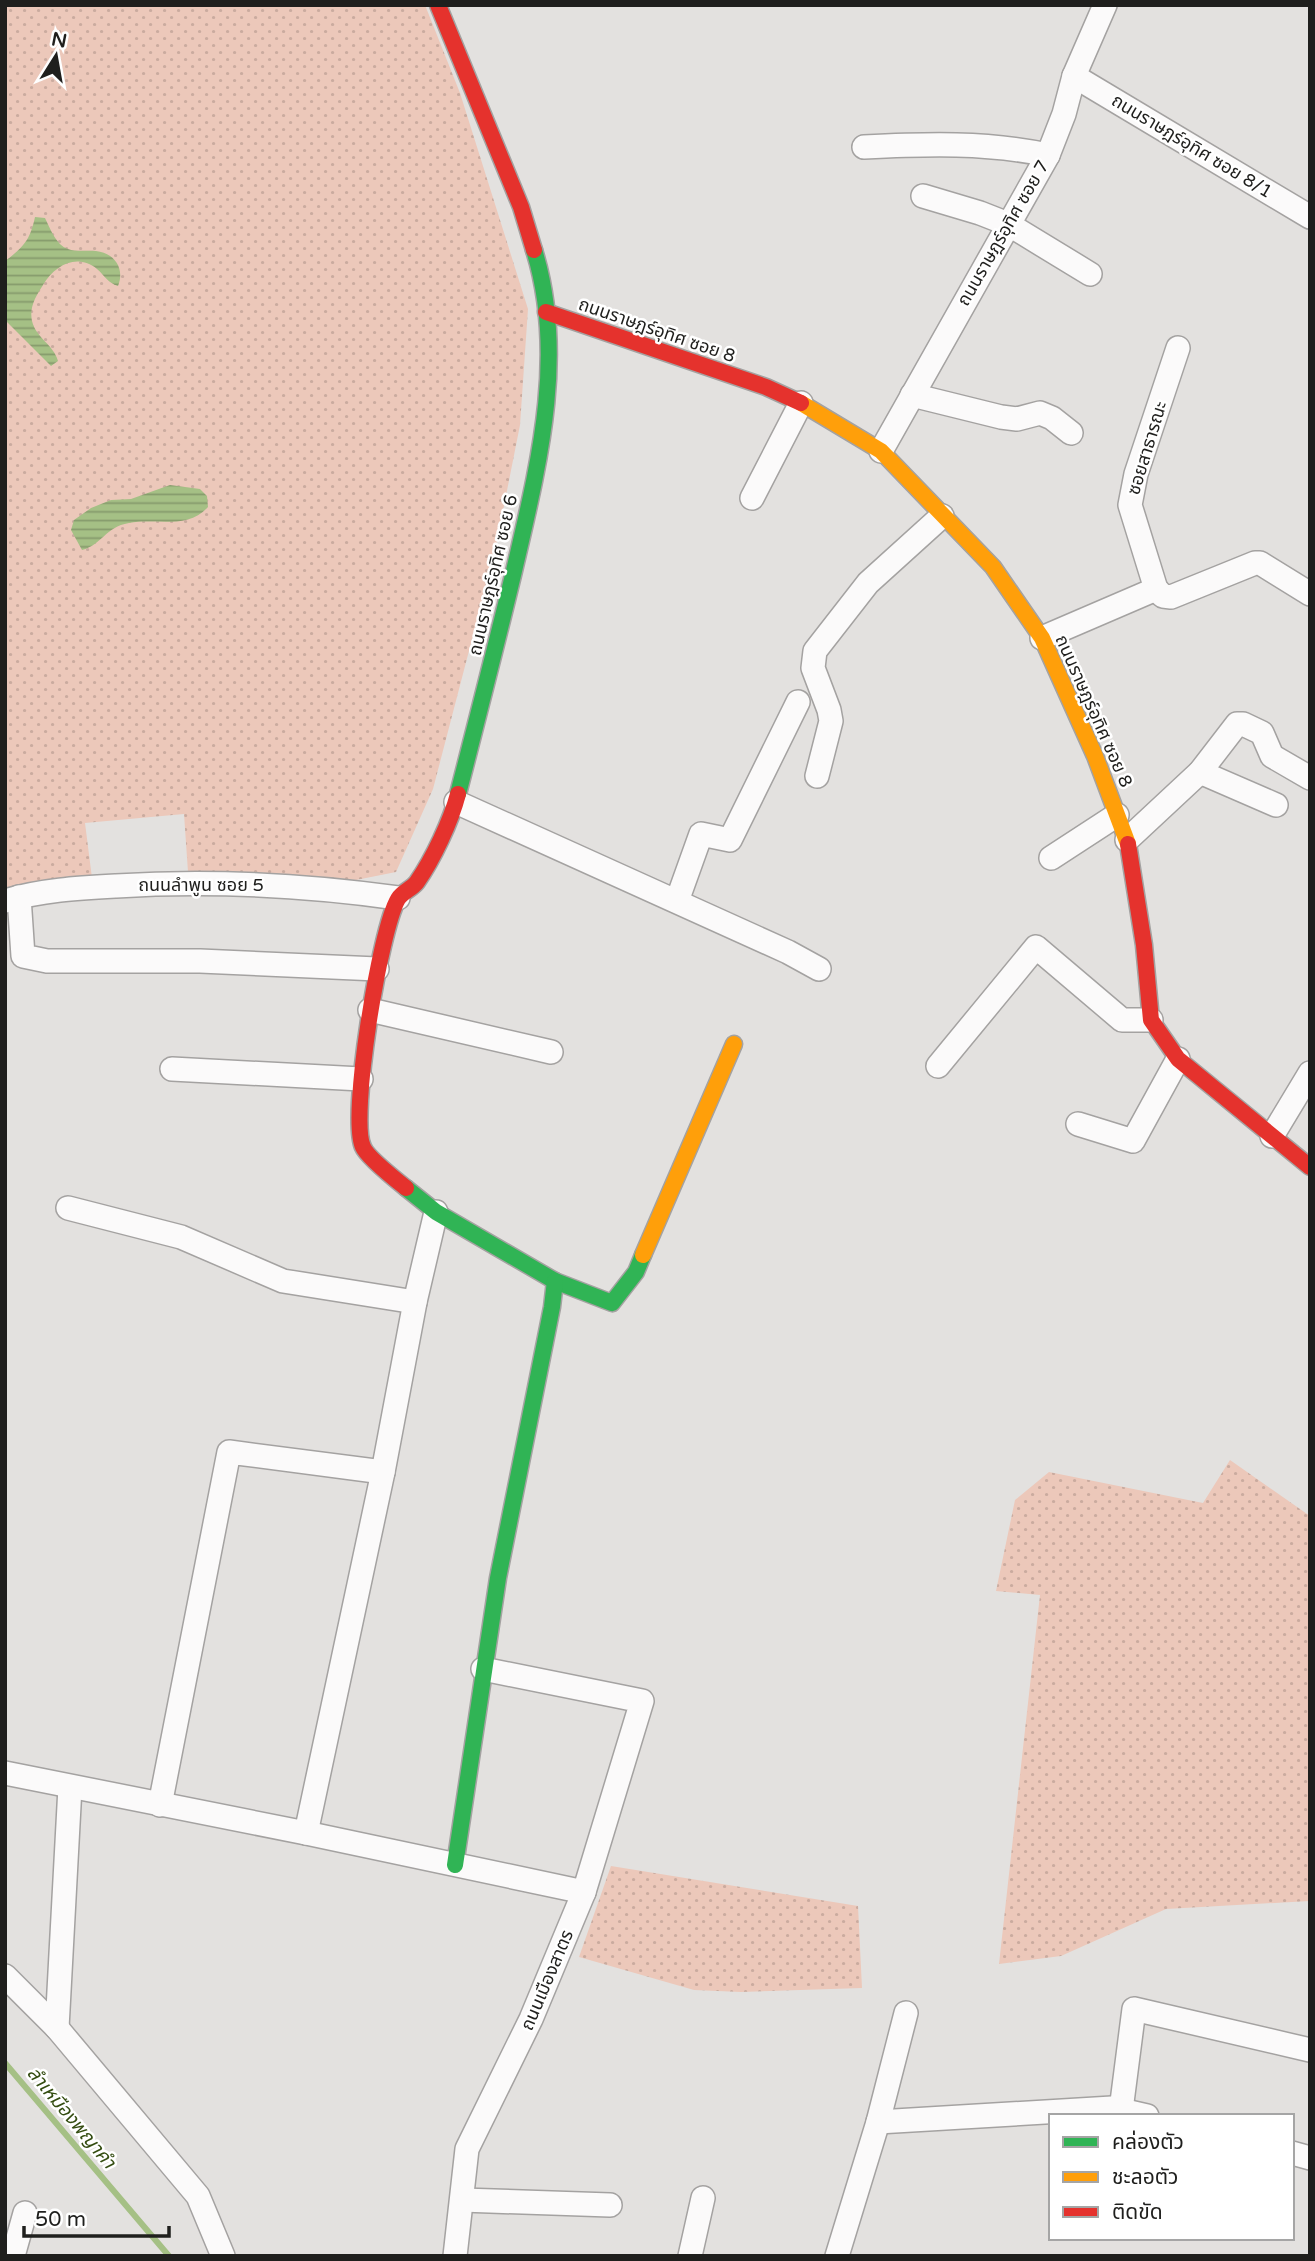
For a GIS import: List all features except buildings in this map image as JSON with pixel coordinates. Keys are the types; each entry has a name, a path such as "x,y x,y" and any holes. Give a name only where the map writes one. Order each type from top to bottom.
{"street":[{"name":"ถนนราษฎร์อุทิศ ซอย 6","path":"436,1212 363,1148 359,1110 370,1010 377,969 398,898 415,884 432,856 456,802 539,462 548,394 545,312 539,266 521,207 438,5"},
{"name":"ถนนราษฎร์อุทิศ ซอย 7","path":"881,451 1048,155 1064,114 1074,76 1105,5"},
{"name":"ถนนราษฎร์อุทิศ ซอย 8/1","path":"1074,76 1310,217"},
{"path":"864,147 977,145 1012,147 1048,155"},
{"path":"923,196 980,213 1008,225 1090,274"},
{"name":"ถนนราษฎร์อุทิศ ซอย 8","path":"545,312 766,387 801,404 881,451 993,566 1042,638 1095,756 1127,840 1144,945 1151,1020 1178,1059 1310,1167"},
{"name":"ซอยสาธารณะ","path":"1156,589 1129,505 1136,474 1178,348"},
{"path":"912,395 1001,418 1017,419 1040,413 1052,418 1071,433"},
{"path":"752,498 801,404"},
{"path":"817,776 831,721 813,668 815,651 868,583 943,516"},
{"path":"1042,638 1156,589 1163,596 1171,597 1260,563 1310,594"},
{"path":"677,901 701,834 730,839 798,702"},
{"path":"1127,840 1200,772 1237,724 1243,724 1265,736 1272,757 1310,778"},
{"path":"1200,772 1276,805"},
{"path":"456,802 789,951 819,969"},
{"path":"1051,858 1118,815"},
{"name":"ถนนลำพูน ซอย 5","path":"12,899 70,889 200,884 282,885 398,898"},
{"path":"12,899 23,956 35,959 200,961 377,969"},
{"path":"938,1066 1036,947 1122,1020 1151,1020"},
{"path":"370,1010 551,1052"},
{"path":"306,1833 383,1472 415,1302 436,1212 555,1281 612,1303 636,1272 734,1044"},
{"path":"1077,1124 1133,1141 1178,1059"},
{"path":"172,1069 361,1079"},
{"path":"1272,1136 1310,1073"},
{"path":"68,1208 181,1237 283,1281 415,1302"},
{"path":"455,1865 498,1578 555,1281"},
{"path":"160,1805 229,1452 383,1472"},
{"name":"ถนนเมืองสาตร","path":"455,2256 467,2148 531,2019 584,1892 642,1701 484,1669"},
{"path":"5,1773 584,1892"},
{"path":"57,2028 70,1787"},
{"path":"5,1976 57,2028 198,2196 223,2256"},
{"path":"1121,2110 1134,2009 1310,2050"},
{"path":"837,2256 878,2122 906,2013"},
{"path":"878,2122 1112,2108 1138,2114"},
{"path":"690,2256 703,2198"},
{"path":"462,2200 610,2205"},
{"path":"13,2256 25,2213"}],"shaded area":[{"path":"5,5 425,5 460,93 528,309 520,425 495,551 433,789 396,872 356,880 188,872 184,814 85,823 92,878 5,891"},
{"path":"35,217 45,218 54,236 64,247 103,252 113,258 120,274 118,286 89,264 74,262 60,267 48,278 38,293 31,316 37,332 56,355 58,361 51,366 5,320 5,261 25,242"},
{"path":"170,485 200,489 207,496 208,507 200,514 181,521 121,525 82,550 71,530 74,520 91,508 111,500 131,499"},
{"path":"1230,1460 1310,1516 1310,1901 1166,1909 1061,1956 999,1964 1040,1595 996,1591 1015,1500 1049,1472 1203,1503"},
{"path":"611,1866 858,1906 862,1988 741,1992 694,1990 579,1957"}],"waterway":[{"name":"ลำเหมืองพญาคำ","path":"5,2063 169,2256"}],"traffic: fast":[{"path":"458,794 523,532 540,452 549,371 548,330 544,290 534,250"},
{"path":"406,1188 436,1212 555,1281 612,1303 636,1272 643,1255"},
{"path":"455,1865 498,1578 555,1281"}],"traffic: slow":[{"path":"801,403 881,451 993,567 1042,638 1095,756 1128,844"},
{"path":"643,1255 734,1044"}],"traffic: jam":[{"path":"438,5 521,207 534,250"},
{"path":"546,312 766,387 801,403"},
{"path":"406,1188 363,1147 360,1100 368,1023 383,946 398,899 417,882 429,862 446,828 458,794"},
{"path":"1128,844 1144,945 1151,1020 1178,1059 1310,1167"}]}
